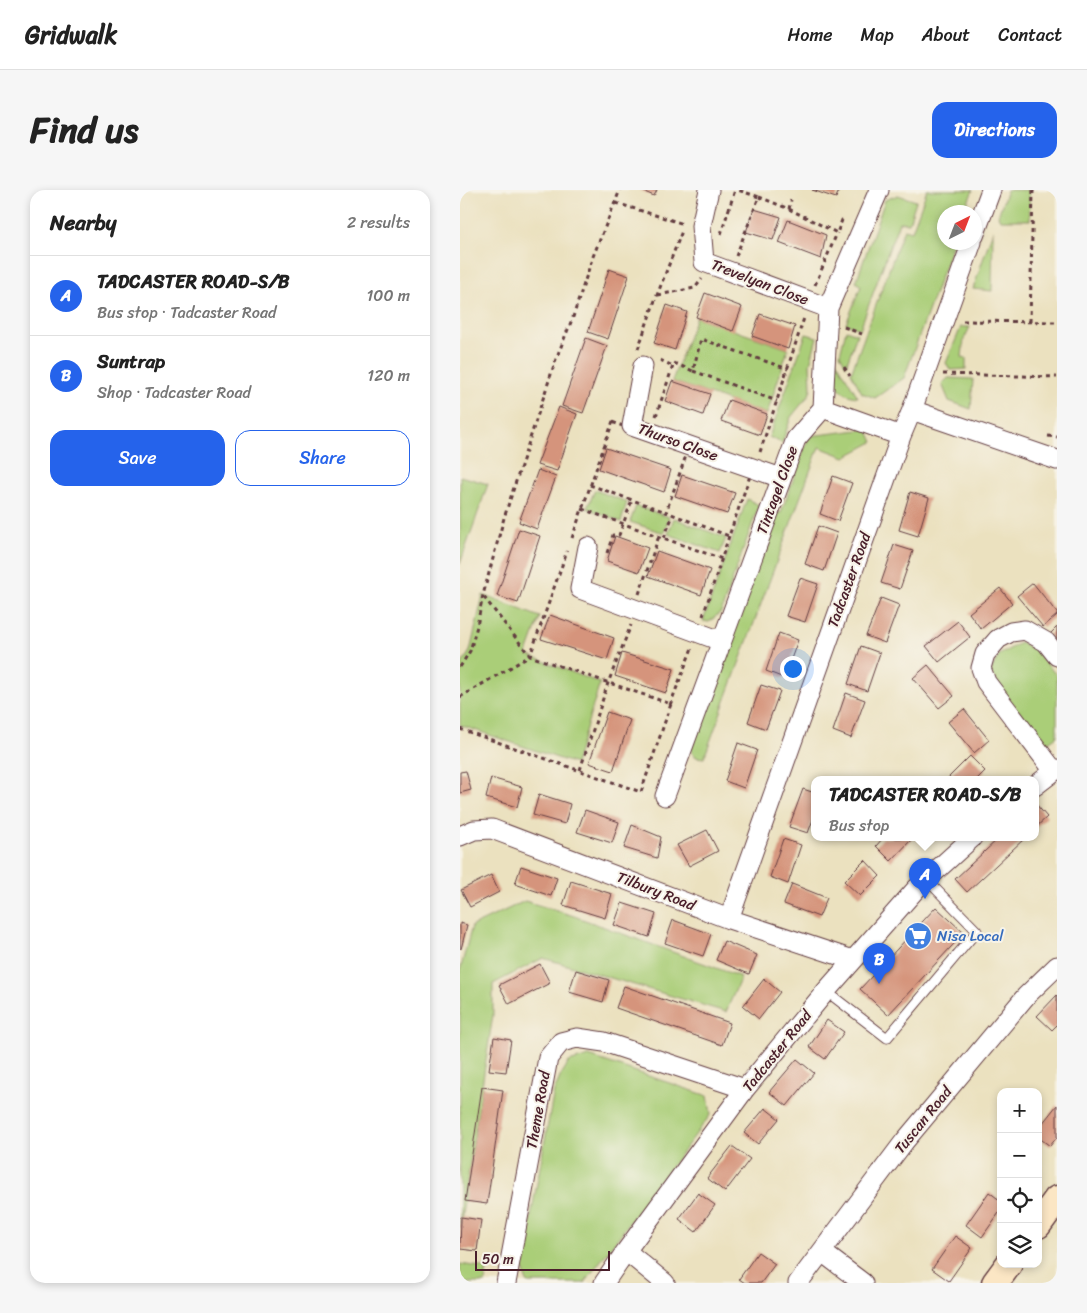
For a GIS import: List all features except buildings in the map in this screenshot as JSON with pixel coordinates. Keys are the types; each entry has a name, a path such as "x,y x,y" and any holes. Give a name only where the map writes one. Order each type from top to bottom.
{"street":[{"name":"Trevelyan Close","path":"709,190 701,226 704,262 811,296 828,308"},
{"path":"879,190 828,308 823,408 901,436"},
{"path":"982,214 991,190"},
{"name":"Tadcaster Road","path":"729,919 969,250"},
{"name":"Thurso Close","path":"643,366 632,426 781,478"},
{"name":"Tintagel Close","path":"665,796 796,439 823,408"},
{"path":"912,410 1057,460"},
{"path":"588,547 580,589 721,641"},
{"path":"1039,783 1055,770 986,682 981,668 984,654 998,639 1011,632 1026,630 1046,642 1057,656"},
{"name":"Tilbury Road","path":"460,836 474,830 492,829 729,919 852,960"},
{"name":"Tadcaster Road","path":"604,1283 744,1089 852,960 917,888 969,841"},
{"name":"Tuscan Road","path":"798,1283 904,1142 1026,996 1057,966"},
{"name":"Theme Road","path":"506,1283 548,1058 561,1042 577,1038 604,1042 744,1089"},
{"path":"1039,1223 1057,1199"},
{"path":"626,1251 665,1283"},
{"path":"822,1252 864,1283"},
{"path":"994,1283 1005,1268"}],"lane":[{"path":"826,991 887,1038 977,930 926,880"}],"path":[{"path":"460,667 470,651 504,518 556,359 573,317 592,259 620,190"},
{"path":"718,242 737,190 789,209 837,233"},
{"path":"1030,322 1033,190"},
{"path":"736,256 758,197"},
{"path":"789,209 791,200"},
{"path":"616,202 684,224"},
{"path":"759,455 811,296 842,220 849,217"},
{"path":"658,295 695,288 707,273"},
{"path":"958,321 1057,322"},
{"path":"693,371 701,339 788,369"},
{"path":"654,420 674,363 777,401"},
{"path":"925,373 1057,377"},
{"path":"666,512 688,450 612,422 751,473 702,622"},
{"path":"590,485 729,536"},
{"path":"605,559 613,535 619,534 632,500"},
{"path":"582,509 722,559"},
{"path":"664,538 673,515"},
{"path":"637,599 659,536"},
{"path":"483,595 530,656 671,704 670,707"},
{"path":"580,770 608,683 633,618"},
{"path":"460,729 641,792 694,640"},
{"path":"460,697 530,656"}],"green space":[{"path":"927,190 973,190 967,205 937,205 937,250 950,250 904,378 875,398 862,393 851,373 904,229 912,231"},
{"path":"1007,190 1029,190 1030,220 1000,220 998,216"},
{"path":"898,195 916,201 909,223 899,222 860,329 846,324 861,286 856,282 885,200"},
{"path":"993,230 992,291 973,289"},
{"path":"696,317 788,349 767,414 672,381"},
{"path":"961,327 970,327 964,339 962,357 966,358 966,369 950,370 946,363"},
{"path":"846,330 857,334 846,366 840,354"},
{"path":"806,334 817,337 810,364 811,389 809,395 791,417 782,443 769,437"},
{"path":"834,357 858,397 843,392 833,380"},
{"path":"948,378 973,379 971,409 949,401 942,384"},
{"path":"867,429 873,442 845,457 819,447 704,758 696,757 691,750 775,512 781,513 809,436"},
{"path":"460,476 488,484 460,564"},
{"path":"595,490 627,502 621,522 587,508"},
{"path":"747,499 759,505 721,612 709,622 703,621"},
{"path":"636,506 669,517 664,533 630,522"},
{"path":"674,518 726,538 720,553 668,534"},
{"path":"483,595 540,617 527,653 530,656 600,683 575,764 460,725 460,667 470,651"},
{"path":"1020,643 1033,648 1057,676 1057,736 1047,743 1034,737 990,672 999,655"},
{"path":"525,901 574,916 741,977 726,1012 543,958 493,984 493,1015 460,1227 460,971 472,926"},
{"path":"589,1056 708,1096 711,1114 584,1283 528,1283 522,1265 554,1091 569,1062"},
{"path":"460,1264 487,1268 485,1283 460,1283"}],"place":[{"name":"TADCASTER ROAD-S/B","path":"925,899"},
{"name":"Nisa Local","path":"918,936"},
{"name":"Suntrap","path":"879,984"}]}
